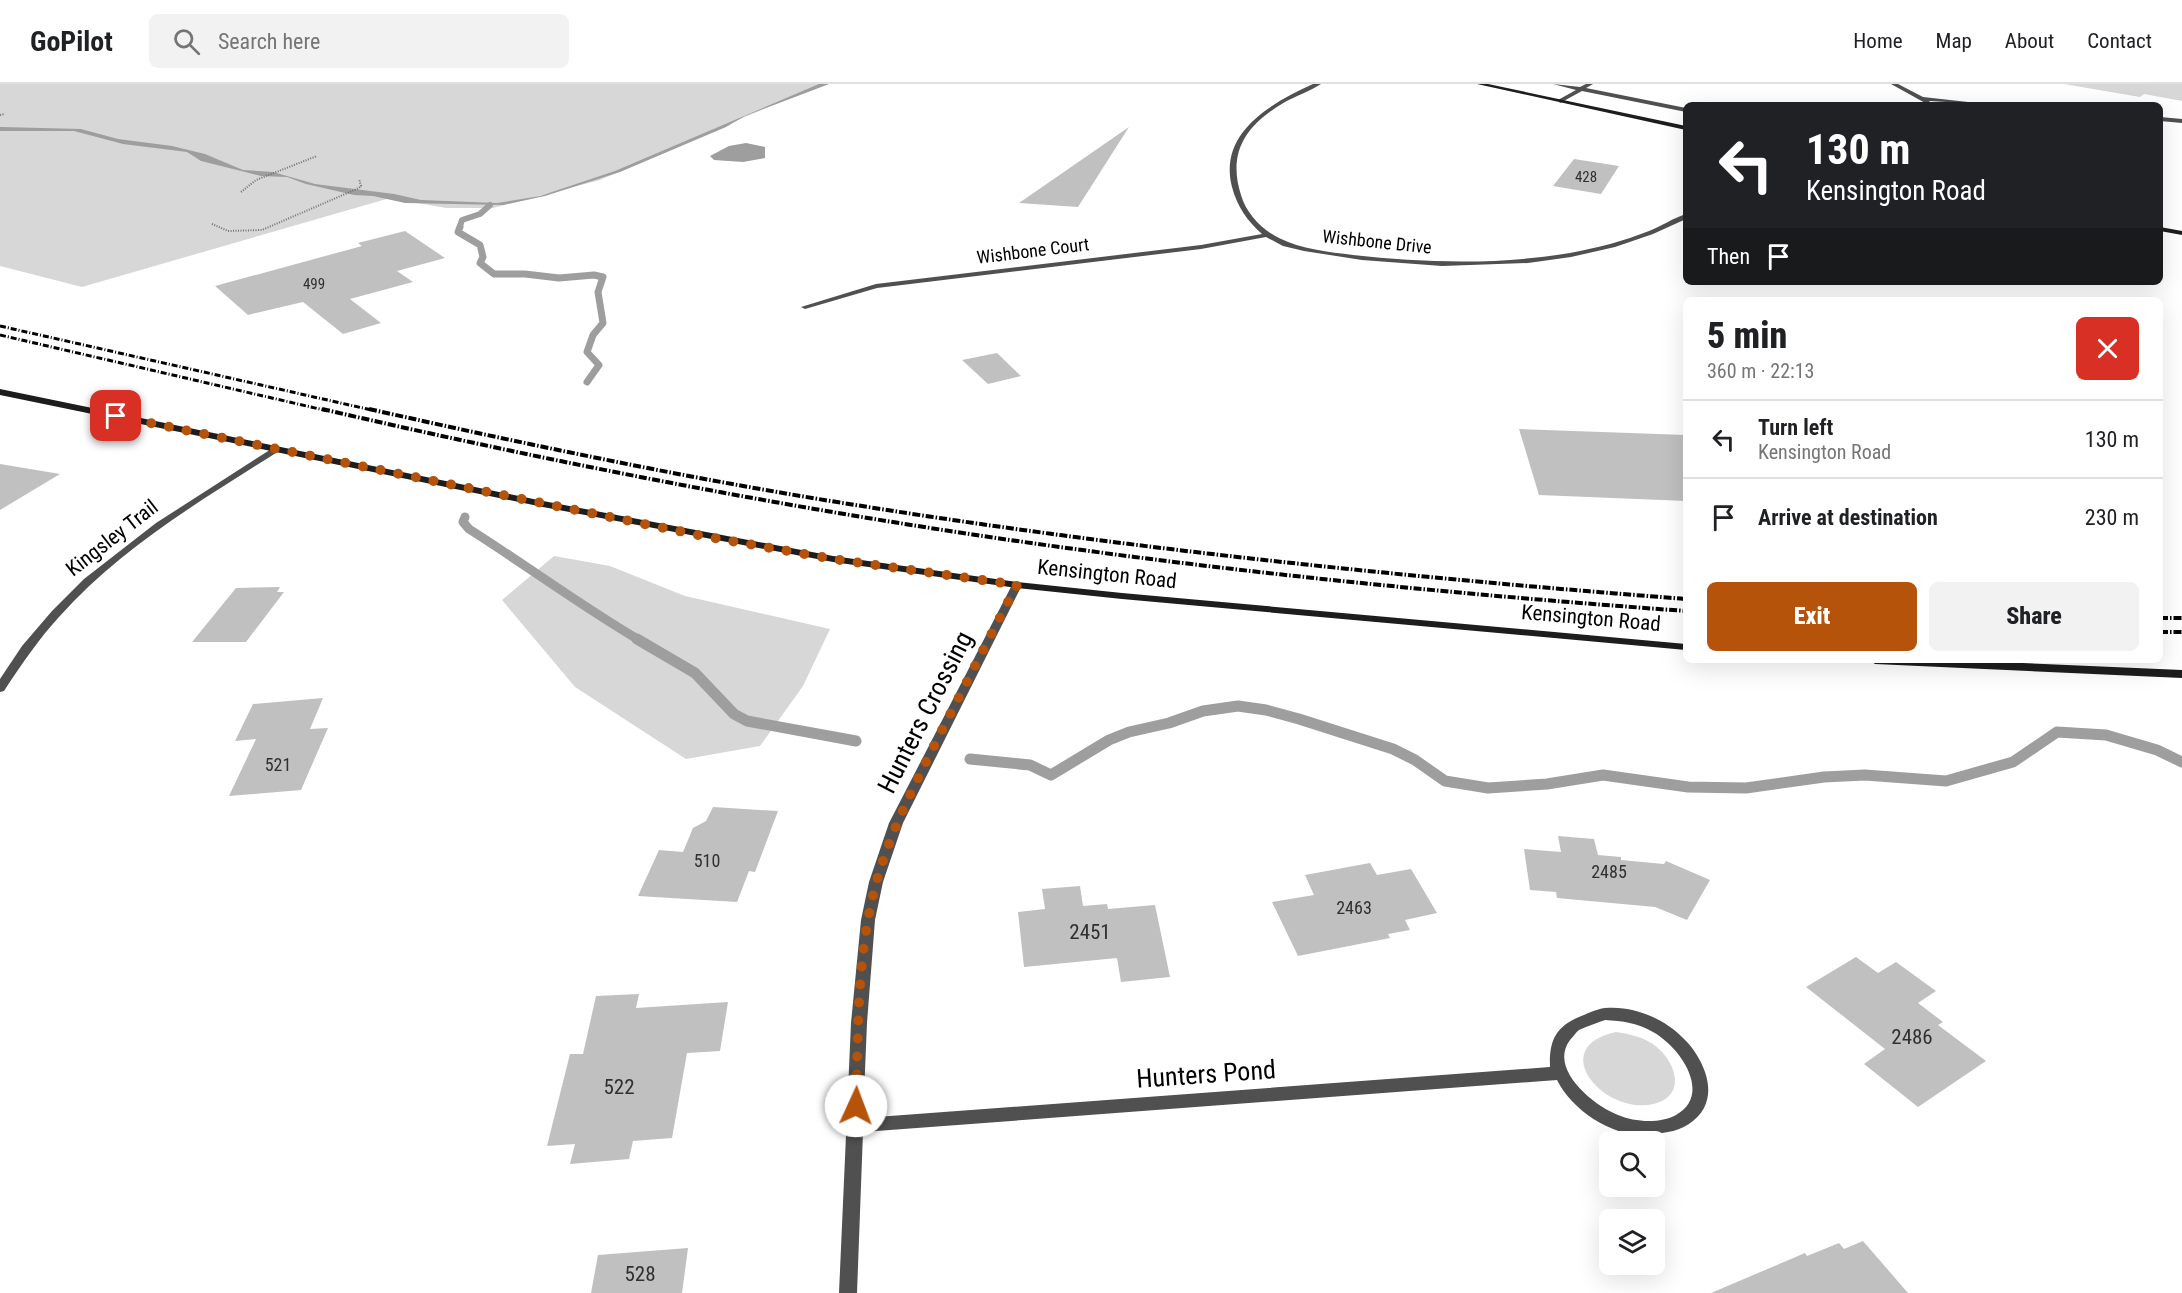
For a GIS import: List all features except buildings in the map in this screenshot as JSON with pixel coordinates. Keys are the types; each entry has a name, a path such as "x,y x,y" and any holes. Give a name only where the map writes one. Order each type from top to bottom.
{"street":[{"name":"Wishbone Drive","path":"1318,84 1267,111 1246,132 1233,153 1232,176 1246,214 1267,235 1295,246 1343,256 1413,263 1483,264 1539,258 1607,246 1651,234 1683,218"},
{"path":"1480,84 1683,127"},
{"path":"1556,84 1683,109"},
{"path":"1560,101 1590,84"},
{"path":"1894,84 1927,102"},
{"path":"1921,99 1954,102"},
{"path":"2163,119 2182,121"},
{"path":"2163,230 2182,233"},
{"name":"Wishbone Court","path":"805,307 887,285 1201,247 1267,235"},
{"name":"Kensington Road","path":"0,392 714,538 844,561 1017,585 1683,647"},
{"name":"Kingsley Trail","path":"0,688 16,660 38,631 95,573 165,520 276,449"},
{"name":"Hunters Crossing","path":"848,1293 864,948 876,882 901,812 1017,585"},
{"path":"1941,663 2182,674"},
{"path":"1604,1014 1626,1015 1667,1032 1685,1047 1696,1065 1701,1083 1700,1100 1691,1114 1675,1124 1654,1129 1630,1127 1607,1119 1587,1107 1570,1091 1559,1074 1556,1056 1559,1040 1569,1027 1584,1018 1604,1014"},
{"name":"Hunters Pond","path":"856,1126 1559,1074"}],"path":[{"path":"0,115 5,114"},
{"path":"241,192 256,180 317,156"},
{"path":"212,224 233,232 262,230 359,188 362,186 359,179"}],"shaded area":[{"path":"0,84 829,84 768,107 600,180 493,208 446,208 390,198 82,287 0,266"},
{"path":"819,84 829,84 745,116 726,127 620,172 545,196 503,205 405,203 373,196 354,195 306,184 287,177 261,176 201,161 187,152 123,144 74,131 0,131 0,127 81,129 118,139 172,146 205,154 243,170 273,172 315,184 394,194 421,200 497,203 540,196 615,171"},
{"path":"2064,84 2182,84 2182,101 2144,94 2140,97"},
{"path":"746,143 765,147 765,158 743,162 714,160 710,156 729,146"},
{"path":"554,556 610,566 685,596 830,629 803,686 760,746 686,759 575,687 502,600"},
{"path":"1616,1032 1647,1041 1666,1056 1674,1074 1675,1083 1673,1091 1667,1098 1657,1103 1638,1105 1620,1101 1603,1092 1591,1080 1584,1066 1585,1052 1595,1040"}],"waterway":[{"path":"459,229 462,220 480,214 490,205"},
{"path":"460,227 458,232 480,245 483,257 480,263 494,274 525,274 559,278 594,275 603,277 598,292 603,323 593,335 587,352 599,365 587,382"},
{"path":"465,517 463,522 469,529 639,640"},
{"path":"637,639 695,673 734,714 747,721 856,741"},
{"path":"970,759 1030,765 1051,775 1109,740 1129,732 1169,723 1203,711 1238,706 1266,710 1299,719 1393,749 1415,760 1445,781 1488,788 1547,784 1603,775 1688,787 1746,788 1824,777 1865,775 1946,781 2013,762 2057,732 2106,735 2157,750 2182,762"}],"railway":[{"path":"0,326 376,411"},
{"path":"0,335 328,411"},
{"path":"322,409 648,478 976,535 1330,580 1683,611"},
{"path":"369,409 555,449 805,497 1072,537 1378,572 1683,599"},
{"path":"2163,618 2182,618"},
{"path":"2163,632 2182,632"}],"route":[{"path":"116,416 703,536 833,559 1017,585 896,823 876,882 864,948 856,1106"}]}
